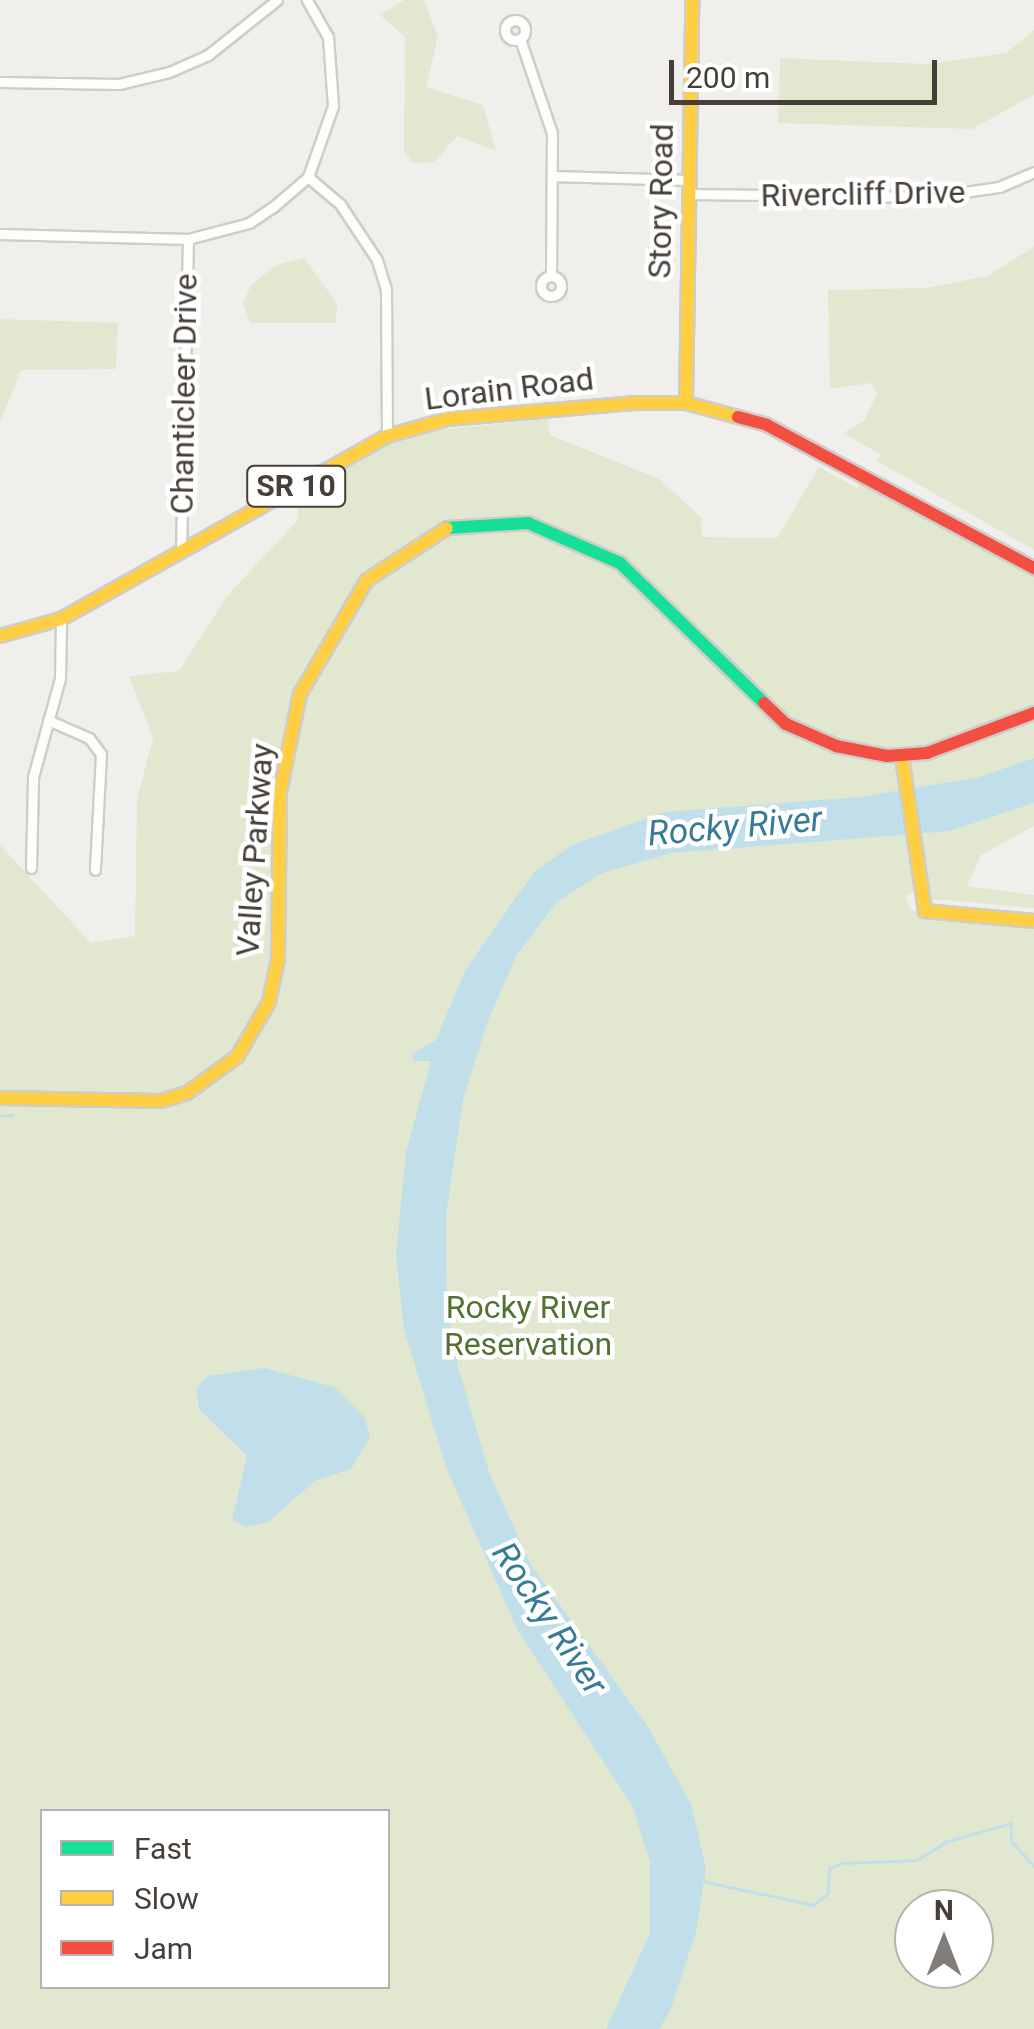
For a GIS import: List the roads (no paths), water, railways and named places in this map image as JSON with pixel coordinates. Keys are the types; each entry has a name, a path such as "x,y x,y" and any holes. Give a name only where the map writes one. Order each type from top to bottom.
{"street":[{"path":"0,82 119,84 170,72 208,56 276,0"},
{"path":"0,234 188,238 249,223 308,178 327,134 333,68 328,38 307,0"},
{"name":"Story Road","path":"686,404 692,0"},
{"path":"520,39 547,103 553,176 551,276"},
{"name":"Rivercliff Drive","path":"553,176 688,187 931,198 999,187 1034,172"},
{"path":"308,178 340,204 377,260 386,289 387,436"},
{"name":"Chanticleer Drive","path":"181,550 188,238"},
{"name":"Lorain Road","path":"0,636 61,619 387,436 466,417 686,404 767,425 1034,568"},
{"name":"Valley Parkway","path":"0,1098 161,1101 237,1057 269,1002 278,959 280,792 300,694 367,580 445,528 528,522 620,563 786,724 836,746 902,757 983,738 1034,713"},
{"path":"31,868 32,777 60,678 61,619"},
{"path":"48,720 89,738 101,754 95,870"},
{"path":"902,757 925,911 1034,921"}],"water":[{"name":"Rocky River","path":"1034,758 1034,803 950,831 672,853 602,873 557,902 517,955 488,1020 463,1100 446,1215 447,1307 458,1367 490,1475 531,1565 648,1727 691,1804 706,1868 696,1932 670,2011 659,2029 606,2029 650,1933 650,1862 633,1807 518,1631 446,1467 404,1329 396,1256 406,1152 431,1061 413,1061 412,1054 436,1040 466,969 534,872 572,845 665,812 859,797 979,777"},
{"path":"264,1368 334,1387 365,1418 370,1437 351,1469 316,1480 268,1522 245,1527 232,1519 247,1456 199,1409 196,1389 207,1376"}],"waterway":[{"path":"0,1116 12,1115"},
{"path":"702,1881 814,1905 828,1893 829,1869 841,1863 917,1860 948,1841 1011,1823 1012,1842 1034,1866"}],"park label":[{"name":"Rocky River Reservation","path":"528,1326"}]}
